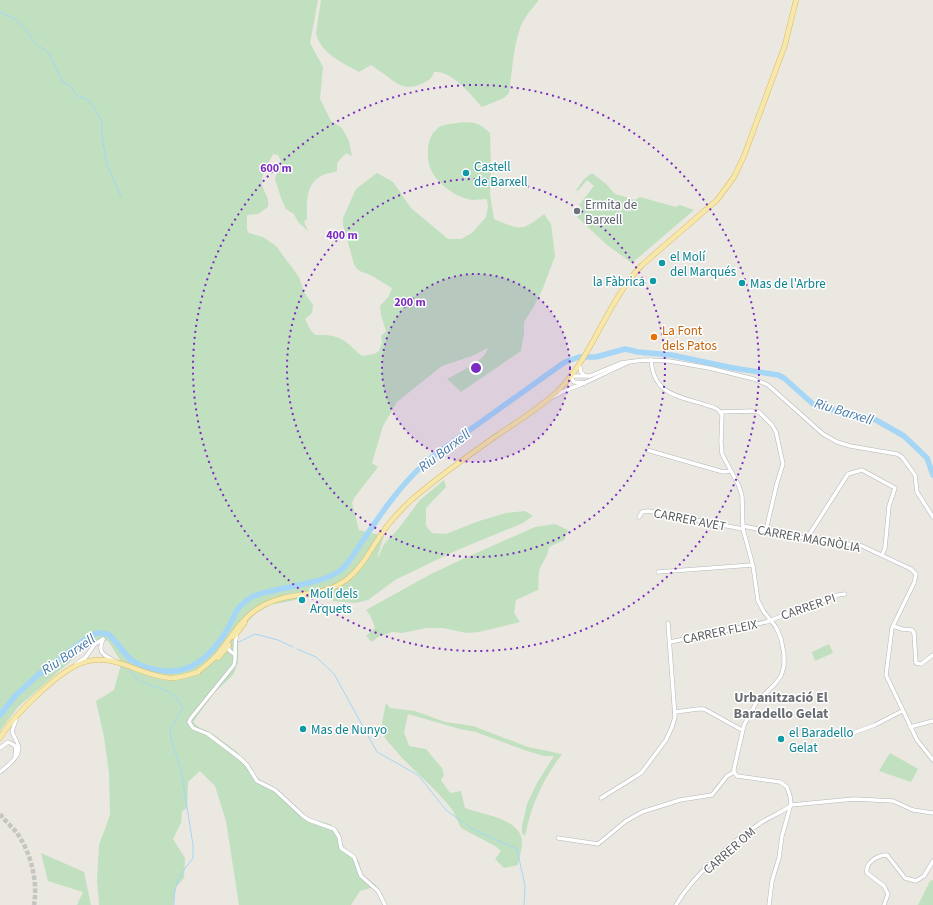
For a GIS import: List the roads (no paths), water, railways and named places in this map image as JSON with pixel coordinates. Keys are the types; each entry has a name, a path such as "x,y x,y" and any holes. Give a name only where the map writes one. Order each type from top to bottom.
{"main road":[{"path":"196,673 217,655 244,620 253,611 264,604 276,599 321,592 347,580 364,561 391,520 411,501 453,467 542,404 556,392 579,363 635,272 642,264 717,200 734,177 744,156 785,45 796,0"},
{"path":"0,738 12,721 27,706 57,678 72,667 92,660 107,660 167,678 182,677 201,672 214,663 223,652 229,648 235,633"}],"street":[{"path":"651,359 655,380 663,390 716,408 722,415 722,454 739,486 742,496 743,528 752,565 758,601 764,612 776,627 781,639 784,654 784,666 778,680 752,708 742,730 734,765 734,772 737,776 780,782 787,787 789,792 791,805 782,836 779,858 772,881 769,905"},
{"path":"570,376 587,376 618,364 651,359 709,368 768,385 823,434 837,442 850,446 897,454 902,457 915,475 917,492 933,517"},
{"path":"542,404 563,391 585,383 632,361"},
{"path":"579,363 581,372 587,376"},
{"path":"570,376 574,382 585,383"},
{"path":"720,412 759,412 776,432 783,464 766,530"},
{"path":"647,450 723,472 731,471"},
{"path":"807,538 848,474 862,470 895,488 889,506 885,548 882,555"},
{"name":"CARRER AVET","path":"638,517 642,512 652,512 743,528"},
{"name":"CARRER MAGNÒLIA","path":"743,528 766,530 791,536 856,545 912,569 916,574 914,583 893,626"},
{"path":"658,572 752,565"},
{"name":"CARRER PI","path":"771,620 838,595 845,594"},
{"name":"CARRER FLEIX","path":"670,642 771,620"},
{"path":"601,798 638,775 646,767 669,736 674,722 675,712 668,623"},
{"path":"933,656 921,664 916,663 914,632 912,630 893,626 890,637 886,675 910,727 920,745 933,760"},
{"path":"235,633 235,655 232,670 191,718 189,722 190,724 195,730 208,734 241,759 258,781 275,790 303,816 309,820 334,829 341,848 354,857 361,876 378,891 385,905"},
{"path":"72,667 85,658 95,644 103,639 100,648"},
{"path":"95,644 100,648 103,655 112,659 116,663"},
{"path":"217,655 221,653 226,646 229,648 232,646 234,648"},
{"path":"229,648 235,655"},
{"path":"0,772 18,755 19,750 13,734 13,726 27,706"},
{"path":"675,712 704,709 742,730"},
{"path":"850,734 875,725 902,712"},
{"path":"910,727 933,721"},
{"path":"0,748 8,742 15,746 16,752 12,760"},
{"path":"558,838 598,844 626,821 642,812 680,800 712,795 727,776 734,772"},
{"path":"791,805 854,798 893,801 913,810 933,813"},
{"name":"CARRER OM","path":"676,905 683,893 712,862 756,826 791,805"},
{"path":"884,905 888,894 884,886 867,873 866,871 870,862 878,856 887,855 905,878 916,881 924,876 933,861"}],"waterway":[{"path":"0,12 15,19 27,31 35,43 49,53 62,81 70,86 78,96 88,100 95,109 102,121 102,137 107,164 121,197"},
{"name":"Riu Barxell","path":"0,715 15,696 38,675 83,641 97,633 108,634 129,658 144,667 161,671 175,671 185,669 193,665 209,654 227,630 239,608 252,597 318,581 335,574 343,568 397,492 432,457 565,362 579,357 596,357 625,349 638,352 671,355 733,368 778,375 784,378 813,404 847,414 876,420 904,436 927,458 933,475"},
{"path":"238,641 239,642 255,634 278,640 293,647"},
{"name":"Riu Barxell","path":"223,636 229,638"},
{"path":"297,649 316,657 334,674 377,752 418,775 446,810 472,829 517,849 525,886 524,905"},
{"name":"Riu Barxell","path":"128,656 128,663"},
{"path":"129,669 140,681 171,693 183,707 170,731 171,739 181,769 193,845 193,858 176,885 174,905"}],"tunnel":[{"path":"0,814 17,833 30,858 35,886 34,905"}],"place":[{"name":"Castell de Barxell","path":"466,173"},
{"name":"Ermita de Barxell","path":"577,211"},
{"name":"el Molí del Marqués","path":"662,263"},
{"name":"la Fàbrica","path":"653,281"},
{"name":"Mas de l'Arbre","path":"742,283"},
{"name":"La Font dels Patos","path":"654,337"},
{"name":"Molí dels Arquets","path":"302,600"},
{"name":"Mas de Nunyo","path":"303,729"},
{"name":"el Baradello Gelat","path":"781,739"}],"district":[{"name":"Urbanització El Baradello Gelat","path":"781,706"}]}
